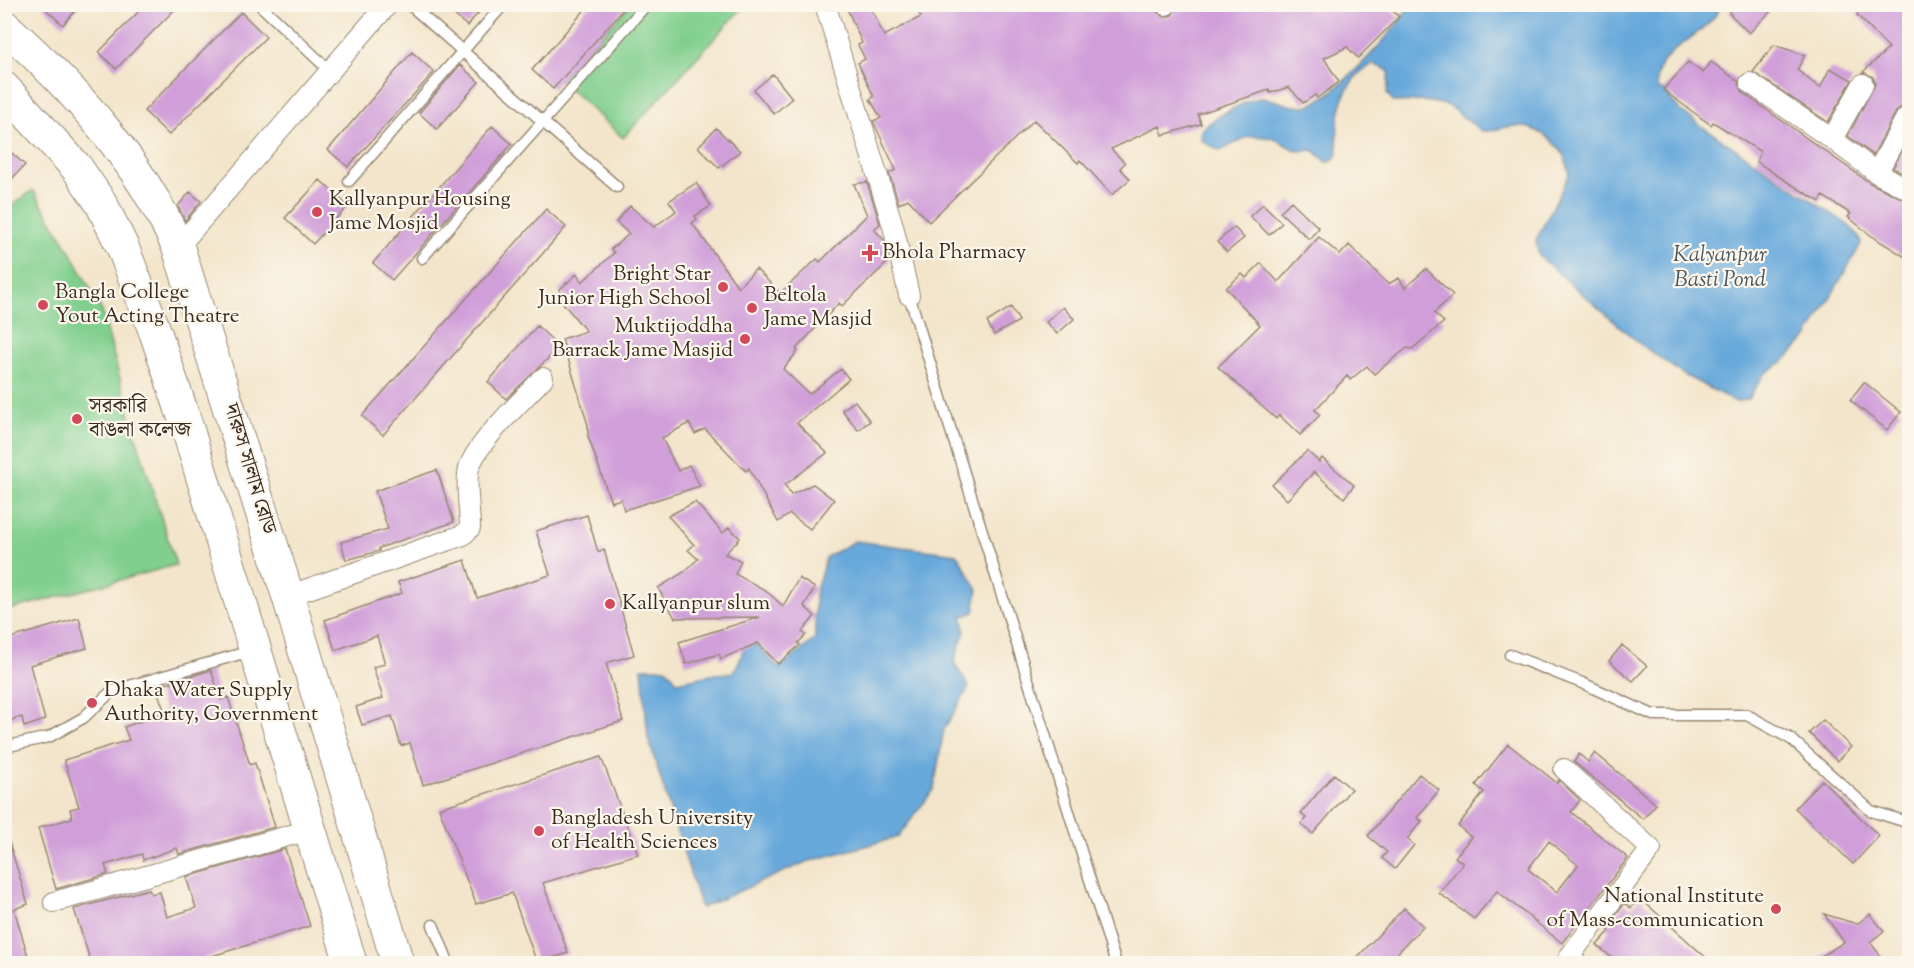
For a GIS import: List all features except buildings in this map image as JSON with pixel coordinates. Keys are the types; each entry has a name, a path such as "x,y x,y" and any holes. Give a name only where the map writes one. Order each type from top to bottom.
{"main road":[{"name":"দারুস সালাম রোড","path":"4,26 56,73 132,164 161,208 178,247 288,596 372,884 398,963"},
{"path":"4,88 77,168 101,203 131,268 187,427 351,963"},
{"path":"131,268 178,247"}],"street":[{"path":"178,247 388,4"},
{"path":"825,4 893,226 909,295"},
{"path":"1750,83 1877,173 1910,190"},
{"path":"1832,139 1863,84"},
{"path":"1877,173 1906,118"},
{"path":"288,596 463,535 470,528 468,480 475,457 495,430 543,378"},
{"path":"1564,769 1651,849 1569,957 1578,963"},
{"path":"54,902 309,830"}],"lane":[{"path":"259,4 330,71"},
{"path":"409,4 617,187"},
{"path":"350,181 504,4"},
{"path":"422,258 647,4"},
{"path":"909,295 1116,963"},
{"path":"4,747 49,737 83,718 112,691 254,650"},
{"path":"1510,655 1582,683 1653,715 1747,715 1791,739 1871,811 1910,823"},
{"path":"433,925 449,963"}],"green space":[{"path":"630,5 745,5 623,138 560,80"},
{"name":"সরকারি বাঙলা কলেজ","path":"33,190 72,254 102,311 131,421 176,565 5,611 5,211"}],"water":[{"name":"Kalyanpur Basti Pond","path":"1410,4 1721,5 1705,27 1670,54 1662,64 1657,76 1658,90 1663,90 1680,110 1700,125 1847,224 1858,235 1861,244 1807,338 1784,361 1764,374 1748,399 1736,402 1684,375 1640,344 1539,256 1536,240 1569,175 1564,156 1543,134 1515,126 1482,131 1447,105 1425,101 1393,102 1387,94 1389,71 1374,64 1354,79 1347,90 1339,115 1338,154 1331,162 1327,162 1313,150 1297,151 1273,138 1247,137 1220,151 1201,140 1200,133 1211,122 1249,101 1264,98 1292,106 1303,106 1320,99 1365,61 1393,29"},
{"path":"855,541 957,554 978,590 974,612 962,617 965,631 954,662 969,687 944,729 934,789 898,837 806,862 701,908 648,738 642,668 666,668 678,682 715,674 732,673 750,638 779,668 815,639 815,594 826,557"}],"place":[{"name":"Kallyanpur Housing Jame Mosjid","path":"317,212"},
{"name":"Bhola Pharmacy","path":"870,253"},
{"name":"Bright Star Junior High School","path":"723,287"},
{"name":"Bangla College Yout Acting Theatre","path":"43,305"},
{"name":"Beltola Jame Masjid","path":"752,308"},
{"name":"Muktijoddha Barrack Jame Masjid","path":"745,339"},
{"name":"সরকারি বাঙলা কলেজ","path":"77,419"},
{"name":"Kallyanpur slum","path":"610,604"},
{"name":"Dhaka Water Supply Authority, Government","path":"92,703"},
{"name":"Bangladesh University of Health Sciences","path":"539,831"},
{"name":"National Institute of Mass-communication","path":"1776,909"}]}
